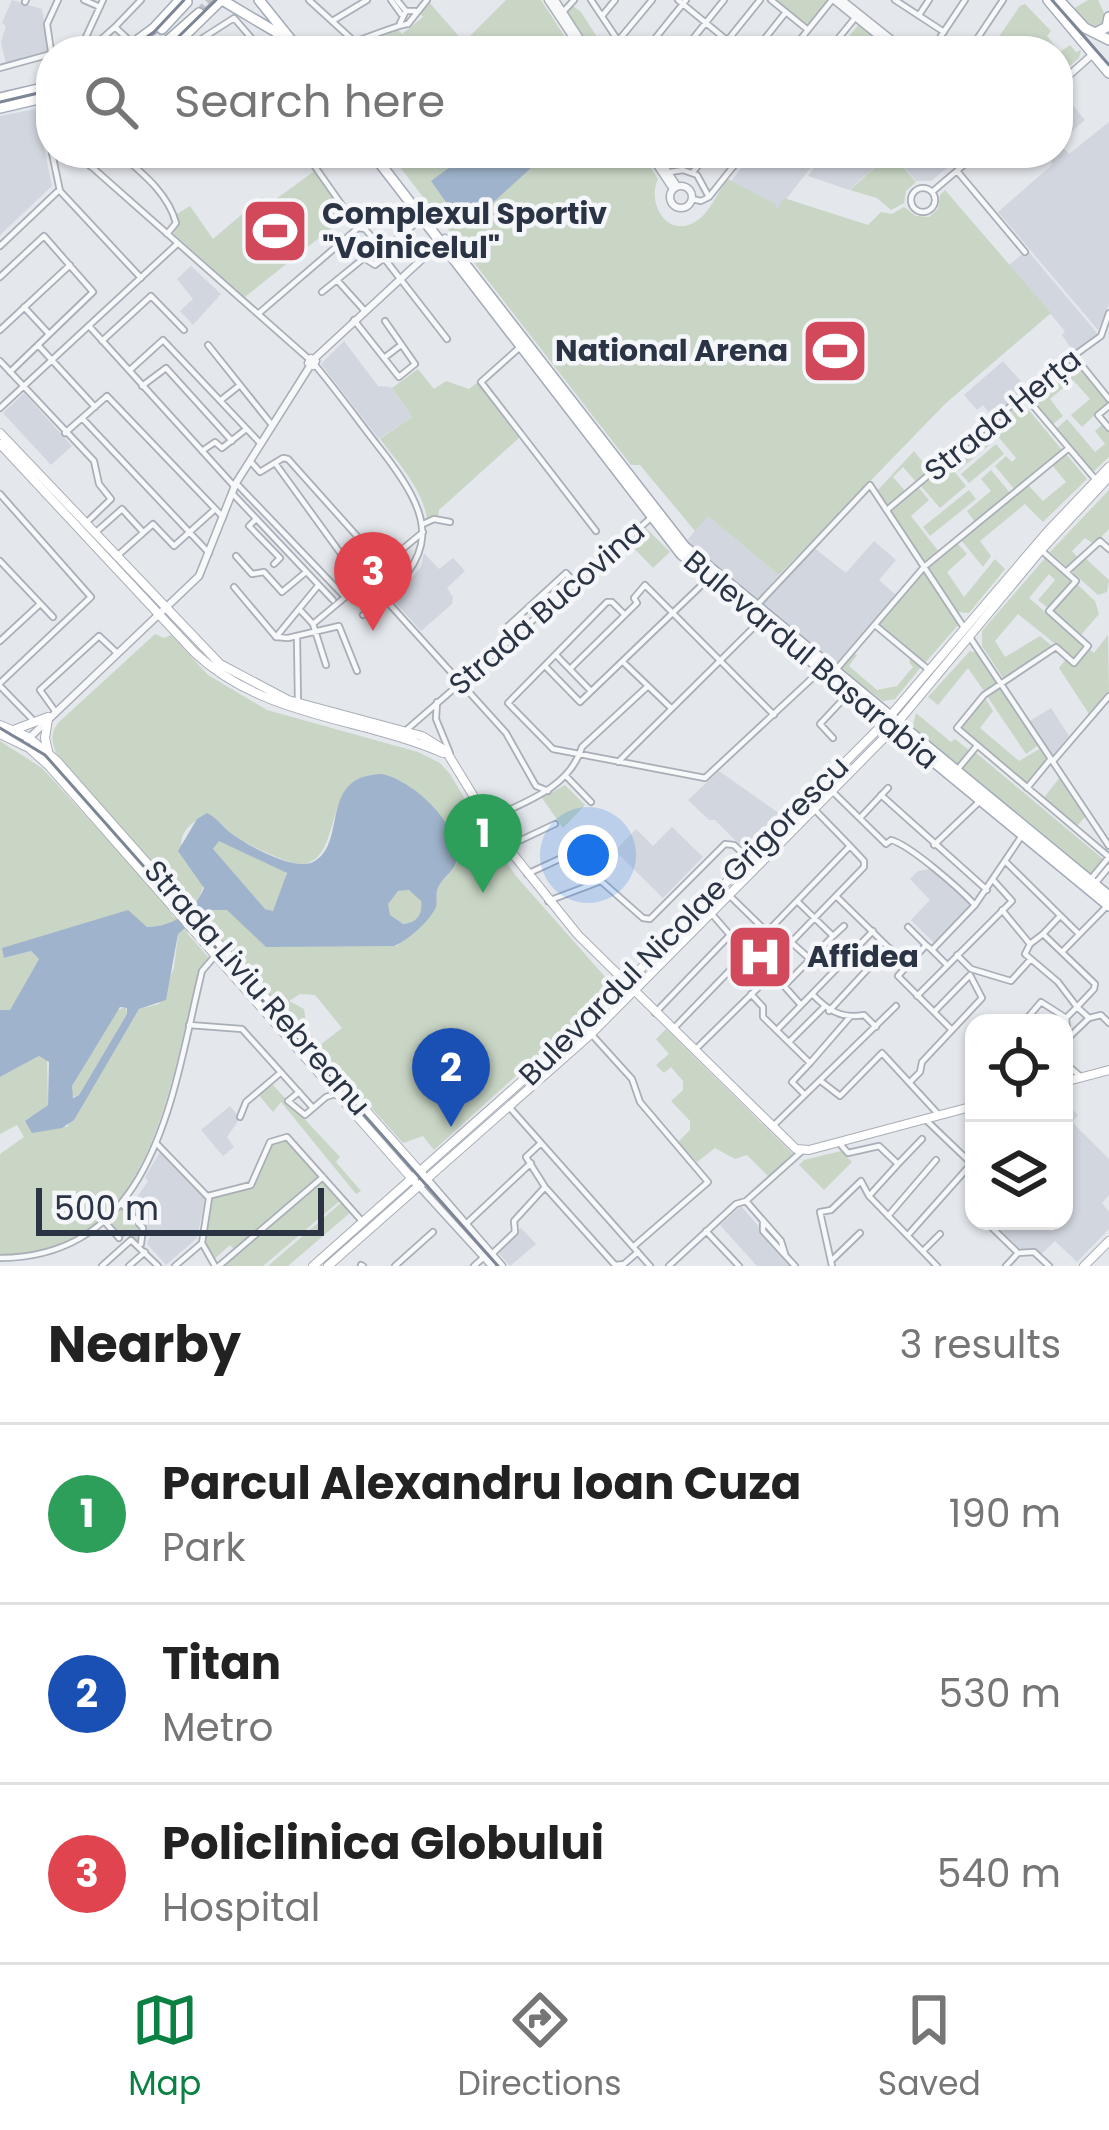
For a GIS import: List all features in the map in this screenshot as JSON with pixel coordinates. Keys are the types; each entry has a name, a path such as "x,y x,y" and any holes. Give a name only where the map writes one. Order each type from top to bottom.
{"main road":[{"path":"188,36 222,0 279,35"},
{"path":"259,0 285,36"},
{"path":"1048,0 1109,73"},
{"path":"1059,0 1091,33 1108,36 1094,54"},
{"path":"145,36 184,1"},
{"path":"173,36 199,13"},
{"path":"1091,33 1104,30 1108,14"},
{"path":"0,98 36,93"},
{"path":"0,108 36,95"},
{"name":"Bulevardul Basarabia","path":"386,168 520,347 654,516 691,554 981,800 1090,885"},
{"name":"Bulevardul Basarabia","path":"387,168 681,554 850,692 957,770 1109,902"},
{"path":"0,433 116,557 206,663 286,707 413,742 452,759"},
{"path":"0,444 162,613 220,664 267,692 298,703 439,738 487,820 548,901 655,1013 802,1150 965,1108"},
{"path":"891,722 1109,467"},
{"path":"891,722 928,670 1109,477"},
{"path":"13,730 52,714"},
{"path":"48,752 45,738 52,714"},
{"name":"Bulevardul Nicolae Grigorescu","path":"328,1266 419,1179 633,991 656,960 891,722"},
{"name":"Strada Liviu Rebreanu","path":"0,725 28,743 176,904"},
{"name":"Strada Liviu Rebreanu","path":"0,734 48,752 419,1179"},
{"path":"413,742 439,738"},
{"name":"Bulevardul Nicolae Grigorescu","path":"725,891 748,859 814,809 828,787"},
{"name":"Strada Liviu Rebreanu","path":"219,952 338,1094 419,1179"},
{"name":"Bulevardul Nicolae Grigorescu","path":"313,1266 508,1106 588,1030 625,983 656,960"},
{"path":"1073,1079 1109,1070"},
{"path":"1084,1266 1109,1241"}],"street":[{"path":"49,36 47,24 58,0"},
{"path":"84,0 101,4 87,36"},
{"path":"105,36 141,0"},
{"path":"309,0 352,36"},
{"path":"336,18 367,0"},
{"path":"394,0 404,12"},
{"path":"404,12 415,11 427,0"},
{"path":"552,0 575,36"},
{"path":"561,14 574,0"},
{"path":"591,0 615,36"},
{"path":"602,16 615,0"},
{"path":"622,36 652,0"},
{"path":"695,36 724,0"},
{"path":"731,36 760,0"},
{"path":"771,0 808,30"},
{"path":"803,36 836,0 884,36"},
{"path":"895,0 944,32"},
{"path":"919,16 929,0"},
{"path":"941,36 965,0"},
{"path":"979,36 1003,0"},
{"path":"657,36 682,1 723,36"},
{"path":"838,36 854,10"},
{"path":"371,36 400,23 406,25 415,11"},
{"path":"400,23 404,12"},
{"path":"766,36 786,12"},
{"path":"208,36 234,18 248,36"},
{"path":"115,27 121,36"},
{"path":"1073,72 1094,54"},
{"path":"0,68 36,57"},
{"path":"56,168 60,190 141,278"},
{"path":"92,168 312,362 409,485 423,528 415,565 363,615"},
{"path":"136,168 152,182 175,217 167,234"},
{"path":"317,168 358,228 365,229 447,339"},
{"path":"662,168 675,188"},
{"path":"693,172 696,168"},
{"path":"692,199 709,197 733,168"},
{"path":"932,192 960,168"},
{"path":"957,171 1025,252"},
{"path":"666,174 693,172 704,182 709,197"},
{"path":"675,188 688,188 692,199"},
{"path":"675,188 670,198 676,207 686,207 692,199"},
{"path":"0,246 60,190"},
{"path":"322,292 364,258 375,265 422,218"},
{"path":"258,314 358,228"},
{"path":"0,277 44,236 94,292 10,372"},
{"path":"28,743 52,714 196,580 234,488 312,362 442,240"},
{"path":"0,409 178,243"},
{"path":"0,330 70,265"},
{"path":"337,280 364,310"},
{"path":"102,341 151,296 184,330"},
{"path":"24,308 49,335"},
{"name":"Strada Herța","path":"886,511 1101,336 1109,313"},
{"path":"354,320 399,377 414,366 385,321"},
{"path":"89,326 234,488 344,595"},
{"path":"129,371 163,340 260,443"},
{"path":"38,345 95,407"},
{"path":"208,345 272,425"},
{"path":"384,358 401,345"},
{"path":"520,347 481,382 596,531"},
{"path":"1075,357 1109,402 1098,415 1109,428"},
{"path":"0,361 94,461 99,484 110,501 85,524"},
{"path":"142,386 166,368 232,441"},
{"path":"219,401 240,385"},
{"path":"1024,395 1096,480"},
{"path":"65,434 107,396 223,517"},
{"path":"82,418 209,553"},
{"path":"202,452 215,442 222,448 244,430"},
{"path":"625,615 611,602 601,609 508,704 550,747 565,753 705,778 828,670 924,567 1069,448"},
{"path":"250,461 259,472 288,459 381,563"},
{"path":"275,463 360,580"},
{"path":"756,607 870,485 1109,846"},
{"path":"234,488 256,519 333,600"},
{"path":"0,494 91,597 0,685 37,724"},
{"path":"94,534 122,509 143,532"},
{"path":"116,557 154,524 174,546 214,510"},
{"name":"Strada Bucovina","path":"404,731 654,516"},
{"path":"256,519 250,526 280,557 274,564"},
{"path":"314,628 360,580 434,519 450,522"},
{"path":"1066,572 1100,541 1109,549"},
{"path":"1041,550 1076,580 1048,611 1088,646 1074,663 1056,647 985,695 957,728 1109,857 1090,885"},
{"path":"236,556 252,574 264,572 283,592 307,572"},
{"path":"0,561 53,617"},
{"path":"508,633 506,628 566,573 575,583"},
{"path":"546,667 580,702 709,578"},
{"path":"276,637 319,585"},
{"path":"570,669 637,603 634,598 645,585 775,716"},
{"path":"234,587 276,637"},
{"path":"384,598 506,733 536,786 548,791"},
{"path":"0,640 40,604"},
{"path":"300,610 314,628 326,664"},
{"path":"618,761 761,620"},
{"path":"874,625 928,670"},
{"path":"276,637 339,626 357,671"},
{"path":"52,714 40,690 101,635 118,653"},
{"path":"297,636 298,703"},
{"path":"557,656 592,692"},
{"path":"623,662 672,710"},
{"path":"487,820 548,791 566,776 579,755 647,686"},
{"path":"833,738 820,724 850,692"},
{"path":"1027,788 1109,696"},
{"name":"Strada Bucovina","path":"437,702 439,738"},
{"path":"957,770 977,746"},
{"path":"565,753 575,764"},
{"path":"566,776 591,802"},
{"path":"534,797 536,786"},
{"path":"828,787 886,844 898,841 976,905"},
{"path":"860,818 888,788"},
{"path":"881,795 987,890"},
{"path":"934,845 981,800"},
{"path":"694,1051 768,978 771,963 865,865 814,809"},
{"path":"506,847 555,824"},
{"path":"952,1030 898,976 976,905 1023,834"},
{"path":"944,836 948,840 944,849"},
{"path":"571,842 601,881 650,920 722,846 734,844 748,859"},
{"path":"673,1030 850,846"},
{"path":"527,874 579,850"},
{"path":"1006,863 1078,934"},
{"path":"1090,885 1109,867"},
{"path":"548,901 601,881"},
{"path":"917,996 1012,898 994,881"},
{"path":"725,891 767,932"},
{"path":"836,896 888,947 910,961"},
{"path":"796,901 833,936"},
{"path":"1061,952 1109,902"},
{"path":"655,1013 730,935 707,909"},
{"path":"1002,910 1030,944"},
{"path":"1060,916 1024,953 1089,1018"},
{"path":"784,986 844,926"},
{"path":"908,927 946,965"},
{"path":"777,1030 872,932"},
{"path":"1043,934 1095,985 1070,1014"},
{"path":"792,943 810,960"},
{"path":"789,1042 888,947"},
{"path":"0,1258 47,1254 105,1222 122,1204 157,1144 202,971 219,952"},
{"path":"911,1081 922,1062 982,998 957,955"},
{"path":"970,972 1011,981 1030,960"},
{"path":"934,1012 970,972"},
{"path":"768,978 784,986 801,1005"},
{"path":"751,994 763,1007 763,1017 810,1063"},
{"path":"812,994 827,1008 849,1018 864,1016 876,1027"},
{"path":"1027,1014 1040,1002 1060,1014"},
{"path":"777,1128 896,1006"},
{"path":"1073,1033 1089,1018 1101,1015 1109,1023"},
{"path":"807,1096 792,1082 849,1018"},
{"path":"189,1025 242,1029 313,1108"},
{"path":"541,1143 526,1157 545,1187 618,1266 708,1181 640,1102 632,1079 588,1030"},
{"path":"822,1082 838,1096 882,1053 939,1115"},
{"path":"1073,1069 1081,1077"},
{"path":"240,1117 246,1102 281,1072"},
{"path":"326,1097 330,1084"},
{"path":"298,1092 288,1101 299,1114 338,1094"},
{"path":"508,1106 650,1266"},
{"path":"925,1119 965,1157"},
{"path":"208,1196 251,1185 268,1145 278,1137 291,1139 363,1222"},
{"path":"869,1196 922,1138"},
{"path":"839,1142 848,1153 879,1146 898,1164"},
{"path":"157,1144 208,1196 202,1243 175,1266"},
{"path":"669,1266 802,1150"},
{"path":"888,1216 935,1160"},
{"path":"466,1224 531,1162"},
{"path":"908,1236 965,1174"},
{"path":"202,1243 217,1266 323,1177"},
{"name":"Strada Liviu Rebreanu","path":"419,1179 466,1224 492,1266"},
{"name":"Strada Liviu Rebreanu","path":"419,1179 502,1266"},
{"path":"831,1264 820,1212 831,1210 860,1180 869,1196 937,1266"},
{"path":"474,1266 515,1232 514,1221 545,1187"},
{"path":"746,1201 763,1221 763,1231 795,1266"},
{"path":"122,1204 143,1228 143,1249 128,1266"},
{"path":"105,1222 119,1238"},
{"path":"994,1230 1018,1253"},
{"path":"706,1231 739,1266"},
{"path":"395,1266 433,1232"},
{"path":"831,1264 860,1233"},
{"path":"923,1251 940,1234"},
{"path":"102,1266 131,1240 158,1266"},
{"path":"1006,1266 1018,1253 1032,1251 1048,1266"}],"shaded area":[{"path":"12,0 42,9 47,36 36,36 36,56 6,63 1,42 6,26 2,23"},
{"path":"1073,105 1085,120 1073,130"},
{"path":"36,109 36,168 48,168 52,186 0,235 0,116"},
{"path":"1109,122 1109,304 1098,330 998,212 1048,168 1073,168 1073,151"},
{"path":"742,168 810,168 777,211 774,204 731,181"},
{"path":"814,168 874,168 849,190 808,176"},
{"path":"905,168 947,168 931,181 916,181"},
{"path":"1027,250 1098,334 1074,353 1062,335 1065,331 1009,265"},
{"path":"191,266 221,294 193,325 180,311 193,299 177,279"},
{"path":"344,341 378,386 391,387 412,417 379,439 321,364"},
{"path":"1003,361 1027,388 992,417 983,405 977,410 964,395"},
{"path":"24,393 72,446 51,465 3,413"},
{"path":"707,515 779,575 757,601 686,542"},
{"path":"874,541 896,560 879,580 897,596 835,666 761,605 813,547 846,573"},
{"path":"424,553 439,569 453,558 465,571 447,588 452,604 421,631 393,600 421,567"},
{"path":"1051,708 1069,736 1053,756 1030,721"},
{"path":"719,771 780,814 744,849 688,800"},
{"path":"672,827 703,857 663,898 615,851 636,829 653,846"},
{"path":"930,869 973,905 935,944 911,920 930,900 910,879"},
{"path":"230,1106 240,1118 227,1137 234,1147 223,1156 201,1130"},
{"path":"1073,1123 1109,1159 1109,1195 1102,1203 1109,1212 1109,1229 1077,1262 1055,1241 1040,1255 1033,1248 1019,1250 1000,1230 1073,1230"},
{"path":"160,1152 205,1199 197,1238 166,1265 147,1244 151,1234 130,1208"},
{"path":"741,1206 793,1266 757,1266 720,1225"},
{"path":"521,1228 536,1244 510,1266 496,1250"}],"green space":[{"path":"506,0 541,0 564,36 470,36"},
{"path":"774,0 829,0 808,27"},
{"path":"1098,0 1104,13 1104,25 1097,29 1073,9"},
{"path":"428,1 459,36 384,36 397,28 402,34 423,17 419,11"},
{"path":"1025,4 1051,31 1047,36 999,36"},
{"path":"573,6 581,12 596,36 582,36 567,13"},
{"path":"859,24 874,36 849,36"},
{"path":"401,168 651,168 658,179 658,209 678,226 702,216 728,179 775,204 777,210 784,198 868,225 881,212 892,214 904,207 916,216 929,217 938,209 945,190 1051,313 946,403 779,575 708,516 695,531 640,465 631,465"},
{"path":"874,168 904,168 916,182 906,191 904,203 891,210 877,198 850,190"},
{"name":"Complexul Sportiv \"Voinicelul\"","path":"316,170 349,214 245,297 174,234 177,214 190,206 213,239 262,197 269,204"},
{"path":"1073,360 1109,401 1082,427 1071,415 1090,399 1073,380 1050,399 1063,416 1052,425 1029,397"},
{"path":"418,369 434,389 446,381 469,389 478,382 519,438 439,510 438,517 427,518 415,486 380,439 412,417 392,388"},
{"path":"1022,402 1062,450 1015,490 995,466 1006,456 1012,462 1016,458 991,428"},
{"path":"1067,419 1095,452 1105,444 1095,431 1103,424 1109,431 1109,457 1093,472 1056,429"},
{"path":"986,432 994,441 958,471 951,462"},
{"path":"996,444 1004,454 969,483 961,474"},
{"path":"914,451 930,471 917,483 903,467 893,477 906,492 888,507 877,491"},
{"path":"1066,454 1087,479 1043,522 1025,504 980,541 991,556 983,567 961,540 1028,485 1043,501 1066,482 1052,465"},
{"path":"948,464 966,486 940,508 921,486"},
{"path":"991,470 1010,493 975,522 967,511 991,491 981,479"},
{"path":"919,488 929,500 911,516 939,552 925,564 891,511"},
{"path":"969,490 976,499 930,536 923,527"},
{"path":"1109,490 1109,529 1094,544 1085,538 1072,551 1078,558 1068,568 1050,552"},
{"path":"646,528 670,552 653,568 630,544"},
{"path":"957,543 967,554 947,572 964,597 995,559 1005,569 969,613 956,612 928,568"},
{"path":"1046,557 1072,580 1048,608 1038,600 1055,580 1049,574 1029,598 1085,646 1074,659 1018,614 995,641 1005,657 1040,636 1052,646 1003,678 982,646 982,631"},
{"path":"1084,557 1109,580 1107,592 1098,595 1070,570"},
{"path":"924,571 959,624 924,664 877,625"},
{"path":"1077,584 1095,601 1099,614 1080,636 1053,612"},
{"path":"155,634 171,635 208,675 267,710 418,752 450,774 516,876 614,987 434,1150 423,1136 403,1143 202,919 187,933 209,958 199,971 169,1093 137,1173 114,1207 84,1234 41,1255 0,1256 0,1154 24,1137 17,1125 0,1134 0,1077 39,1056 47,1059 48,1105 25,1122 67,1127 139,1009 159,1004 174,968 178,934 204,911 222,909 397,946 433,911 438,888 457,857 448,829 426,801 384,775 355,781 338,806 323,850 302,864 248,844 207,814 182,838 184,855 204,883 191,909 167,924 147,927 128,911 3,948 5,958 31,951 39,959 10,1010 0,1010 0,741 42,768 173,917 188,904 56,753 52,738 58,723","holes":["300,994 315,995 342,1028 320,1045 307,1030 304,1009 289,1001"]},
{"path":"1108,635 1109,691 1089,714 1059,668 1067,658 1075,665 1089,649 1094,653"},
{"path":"970,651 979,654 997,683 984,691 968,668 938,705 928,697"},
{"path":"854,653 849,666 877,690 897,686 913,667 911,659 921,667 895,699 883,701 840,669"},
{"path":"1000,687 1039,745 1026,754 987,696"},
{"path":"985,698 993,711 980,728 1019,761 1041,748 1048,759 1027,785 960,728"},
{"path":"916,713 951,742 955,739 969,750 957,765 917,732 913,725"},
{"path":"975,752 1103,859 1089,876 961,768"},
{"path":"1060,777 1086,816 1076,827 1043,799"},
{"path":"565,785 585,805 563,828 542,798"},
{"path":"218,840 285,871 288,878 273,911 265,909 212,849"},
{"path":"405,890 417,895 422,907 417,919 405,924 393,919 388,907 393,895"},
{"path":"126,1007 127,1014 79,1095 72,1097 72,1086 117,1010"},
{"path":"666,1029 793,1154 770,1178 747,1155 735,1159 715,1148 697,1162 678,1142 690,1130 690,1121 671,1101 683,1090 683,1081 671,1067 664,1073 656,1065 669,1054 656,1039"},
{"path":"270,1082 340,1157 336,1162 361,1191 356,1194 281,1102 273,1112 257,1093"},
{"path":"287,1137 342,1199 263,1266 219,1266 236,1251 230,1245 211,1262 202,1243 208,1196 252,1185 268,1145"},
{"path":"841,1151 852,1162 824,1190 799,1165 804,1160"},
{"path":"342,1202 351,1212 288,1266 268,1266"},
{"path":"122,1204 142,1227 140,1246 127,1235 122,1239 107,1220"}],"water":[{"path":"449,168 531,168 472,222 461,223 431,181"},
{"path":"382,774 407,785 431,804 450,829 456,861 438,888 436,907 424,924 394,946 266,947 227,910 207,910 178,934 166,1000 139,1009 74,1120 62,1128 32,1133 25,1121 48,1105 49,1062 39,1056 0,1077 0,1010 10,1010 39,959 31,951 4,958 2,948 128,910 147,927 182,916 204,888 178,851 197,819 207,813 262,851 284,861 313,862 330,841 341,798 362,777","holes":["219,841 287,873 273,911 265,909 213,849","409,890 421,901 420,914 412,922 403,924 390,915 388,904 398,891","120,1007 127,1008 79,1095 73,1098 72,1086"]}],"tunnel":[{"path":"199,13 211,0"}],"tram line":[{"path":"148,36 184,0"},
{"path":"179,36 216,0"},
{"path":"1052,0 1109,65"},
{"path":"0,102 36,94"},
{"path":"0,728 45,755 498,1266"}],"place":[{"name":"Complexul Sportiv \"Voinicelul\"","path":"275,231"},
{"name":"National Arena","path":"835,351"},
{"name":"Policlinica Globului","path":"373,631"},
{"name":"Parcul Alexandru Ioan Cuza","path":"483,893"},
{"name":"Affidea","path":"760,957"},
{"name":"Titan","path":"451,1127"}]}
